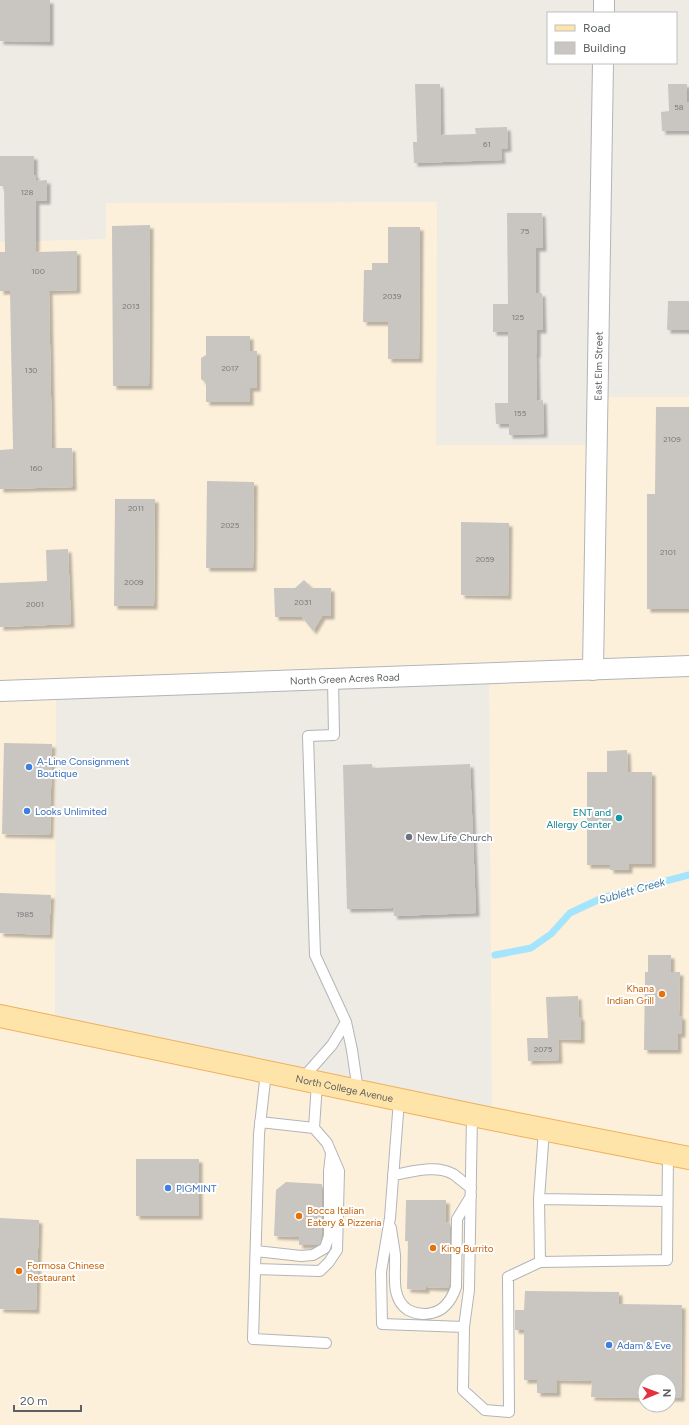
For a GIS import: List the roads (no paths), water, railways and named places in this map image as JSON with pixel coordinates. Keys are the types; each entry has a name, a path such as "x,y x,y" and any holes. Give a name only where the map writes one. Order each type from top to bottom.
{"main road":[{"name":"North College Avenue","path":"0,1016 544,1130 689,1158"}],"street":[{"path":"604,0 604,12"},
{"name":"East Elm Street","path":"593,670 603,64"},
{"name":"North Green Acres Road","path":"0,691 689,666"}],"lane":[{"path":"333,679 334,735 308,736 315,955 346,1022 358,1091"},
{"path":"255,1269 320,1271 330,1262 337,1250 339,1171 327,1143 314,1128 310,1081 346,1022"},
{"path":"266,1072 260,1122 253,1339 326,1343"},
{"path":"399,1100 390,1218 381,1272 382,1324 464,1327"},
{"path":"472,1115 469,1290 464,1327 463,1390 485,1410 509,1412 508,1277 540,1262 667,1260 668,1154"},
{"path":"260,1122 314,1128"},
{"path":"540,1262 539,1199 544,1130"},
{"path":"256,1250 301,1256 313,1255 325,1248 329,1236 329,1171 331,1153"},
{"path":"393,1175 428,1169 442,1171 452,1174 471,1192"},
{"path":"390,1218 395,1255 396,1292 399,1301 404,1307 418,1314 436,1312 445,1306 452,1298 456,1287 457,1220 471,1192"},
{"path":"539,1199 667,1201"}],"waterway":[{"name":"Sublett Creek","path":"495,955 531,948 551,934 570,913 602,898 689,875"}],"place":[{"name":"A-Line Consignment Boutique","path":"29,767"},
{"name":"Looks Unlimited","path":"27,811"},
{"name":"ENT and Allergy Center","path":"619,818"},
{"name":"New Life Church","path":"409,837"},
{"name":"Khana Indian Grill","path":"662,994"},
{"name":"PIGMINT","path":"168,1188"},
{"name":"Bocca Italian Eatery & Pizzeria","path":"299,1216"},
{"name":"King Burrito","path":"433,1248"},
{"name":"Formosa Chinese Restaurant","path":"19,1271"},
{"name":"Adam & Eve","path":"609,1345"}]}
